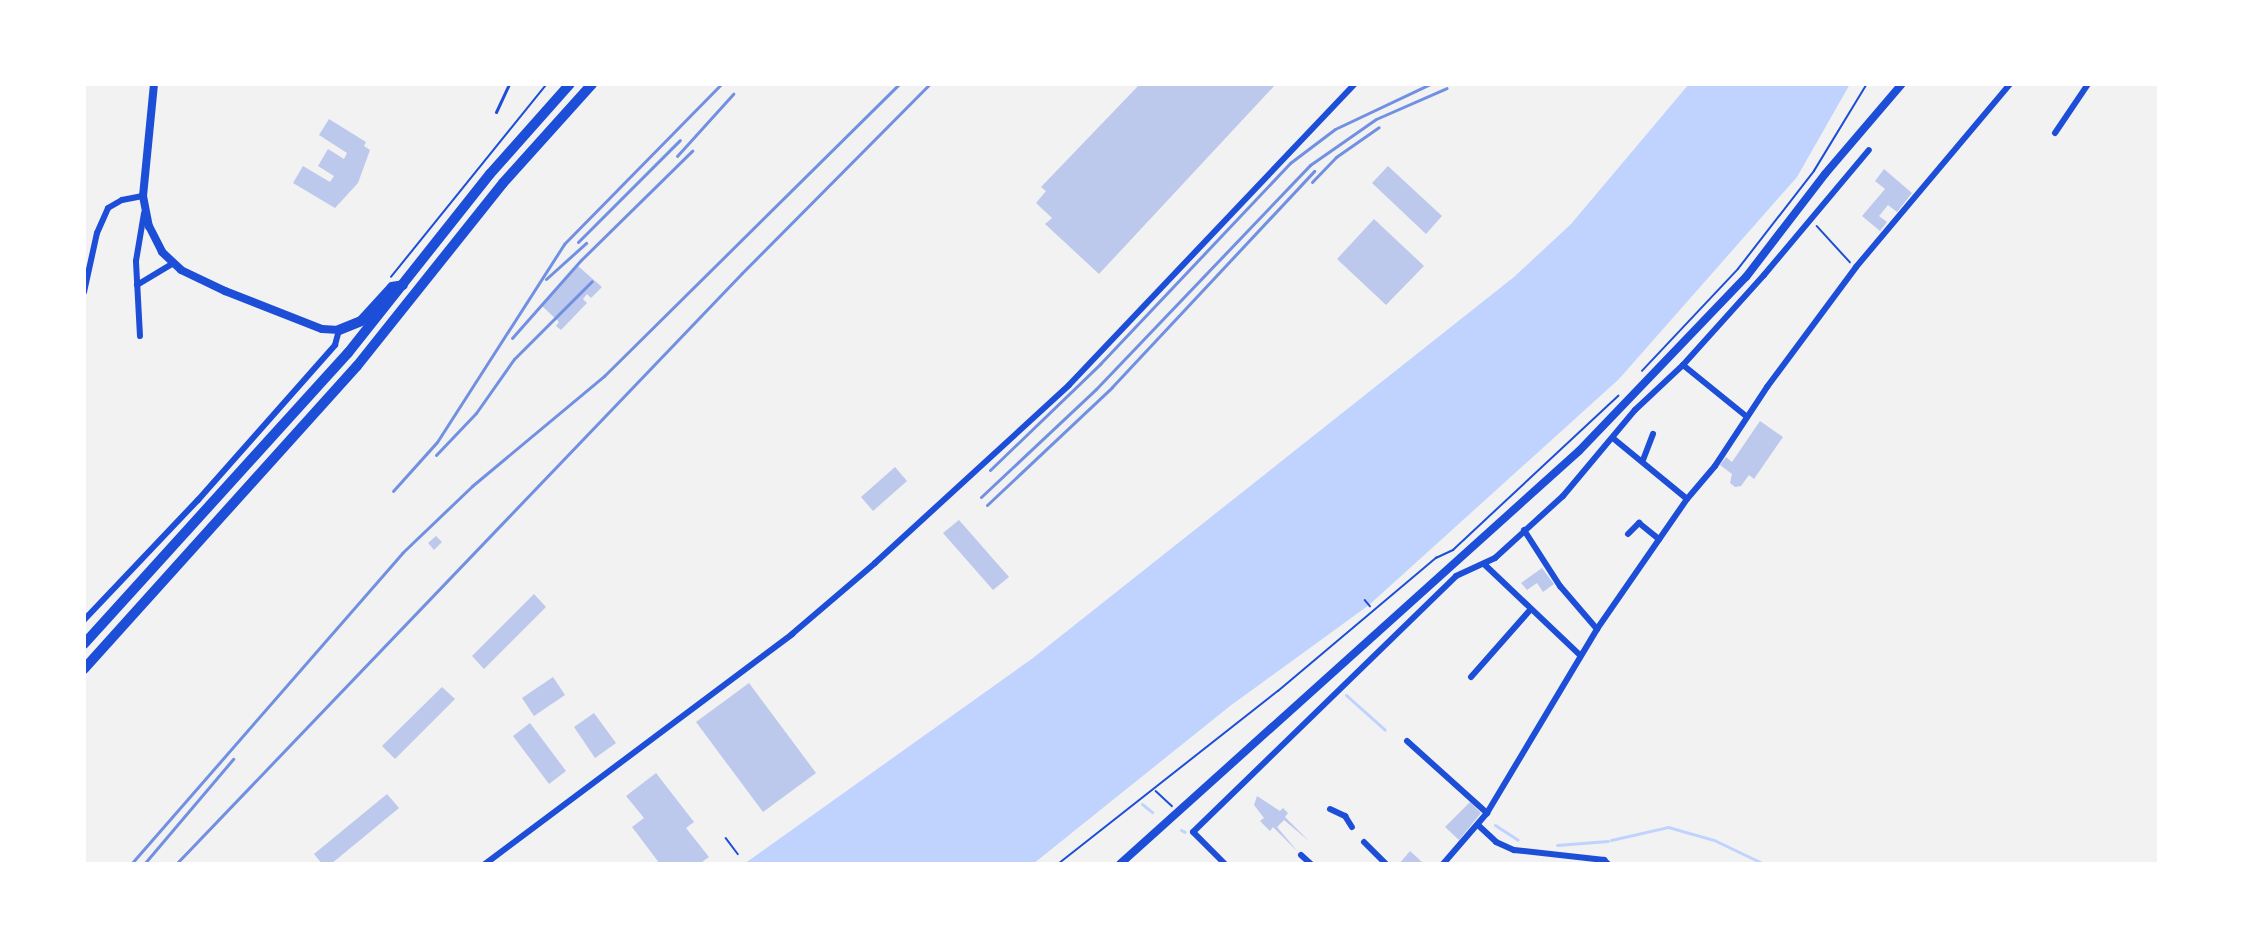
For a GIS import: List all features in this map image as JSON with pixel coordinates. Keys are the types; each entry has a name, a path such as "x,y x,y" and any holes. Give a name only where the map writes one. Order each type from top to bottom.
{"highway":[{"path":"84,644 314,391 403,285 490,174 570,84"},
{"path":"84,669 398,315 504,183 592,84"},
{"path":"339,330 361,321 392,287 403,285"}],"main road":[{"path":"1120,864 1579,451 1746,277 1825,174 1902,84"}],"street":[{"path":"140,336 136,261 144,213 143,196 153,84"},
{"path":"486,864 792,634 875,563 1069,385 1355,84"},
{"path":"1443,864 1487,813 1597,628 1687,499 1715,466 1746,416 1856,267 2010,84"},
{"path":"2055,133 2088,84"},
{"path":"1225,864 1193,832 1456,576 1484,564 1563,496 1614,439 1635,410 1683,365 1869,150"},
{"path":"84,292 97,233 108,208 122,200 143,196"},
{"path":"84,620 198,500 335,345 339,330 322,329 277,313 172,264 144,213"},
{"path":"137,285 172,264"},
{"path":"1683,365 1746,416"},
{"path":"1643,460 1653,434"},
{"path":"1614,439 1643,460 1687,499"},
{"path":"1628,534 1639,522 1659,539"},
{"path":"1524,530 1560,586 1597,628"},
{"path":"1484,564 1580,655"},
{"path":"1471,677 1530,610"},
{"path":"1407,741 1487,813"},
{"path":"1330,809 1345,816 1352,827"},
{"path":"1478,825 1496,842 1514,850 1604,860 1608,864"},
{"path":"1364,842 1386,864"},
{"path":"1301,855 1311,864"}],"lane":[{"path":"496,112 509,84"}],"path":[{"path":"408,254 547,84"},
{"path":"1635,379 1738,269 1814,171 1867,84"},
{"path":"1811,218 1856,267"},
{"path":"1058,864 1155,790 1436,558 1453,550 1618,396"},
{"path":"1365,600 1370,606"},
{"path":"1155,790 1172,806"},
{"path":"726,838 738,854"}],"water":[{"path":"1689,84 1850,84 1797,177 1619,379 1369,605 1230,706 1033,864 744,864 1033,658 1514,277 1571,224"}],"building":[{"path":"1140,84 1276,84 1099,274 1045,224 1052,218 1036,203 1046,191 1041,187"},
{"path":"329,119 366,142 364,146 370,150 358,183 335,208 293,183 303,166 330,182 334,176 318,166 328,149 344,159 347,153 319,135"},
{"path":"1388,166 1442,216 1426,234 1372,183"},
{"path":"1884,169 1912,193 1897,212 1888,205 1879,216 1887,222 1880,231 1862,216 1885,189 1875,181"},
{"path":"1374,219 1424,266 1386,305 1337,259"},
{"path":"578,266 602,287 591,298 587,294 583,299 587,303 561,330 556,326 559,322 541,305"},
{"path":"1760,421 1783,437 1754,479 1749,475 1741,486 1735,487 1730,483 1732,474 1720,465 1726,457 1732,462"},
{"path":"895,467 907,481 873,511 861,497"},
{"path":"959,520 1009,577 993,590 943,533"},
{"path":"436,536 442,542 434,550 428,543"},
{"path":"1542,568 1554,584 1543,592 1537,583 1527,590 1521,583"},
{"path":"534,594 546,607 484,669 472,656"},
{"path":"553,677 565,695 534,716 522,698"},
{"path":"749,683 816,773 763,812 696,722"},
{"path":"442,687 455,699 395,759 382,746"},
{"path":"594,713 616,743 595,758 574,727"},
{"path":"530,723 566,771 549,784 513,736"},
{"path":"656,773 694,822 686,828 709,857 699,864 660,864 632,827 644,818 626,796"},
{"path":"387,794 399,808 331,864 322,864 314,854"},
{"path":"1257,796 1280,811 1283,808 1288,813 1285,817 1309,841 1284,820 1277,827 1298,852 1273,827 1270,831 1260,821 1264,818 1254,805"},
{"path":"1470,802 1481,813 1459,840 1445,827"},
{"path":"1410,851 1422,862 1421,864 1399,864"}],"waterway":[{"path":"1346,695 1385,730"},
{"path":"1142,804 1152,812"},
{"path":"1495,825 1518,840"},
{"path":"1611,840 1668,827 1714,840 1764,864"},
{"path":"1181,830 1185,832"},
{"path":"1557,845 1608,841"}],"railway":[{"path":"393,491 437,442 564,244 721,84"},
{"path":"131,864 402,553 472,486 604,376 899,84"},
{"path":"176,864 742,273 930,84"},
{"path":"990,470 1100,364 1290,163 1335,129 1430,84"},
{"path":"981,497 1096,389 1310,165 1376,119 1447,88"},
{"path":"677,156 733,94"},
{"path":"1312,182 1336,157 1379,127"},
{"path":"578,242 680,140"},
{"path":"512,338 581,260 692,151"},
{"path":"987,505 1112,387 1314,171"},
{"path":"546,279 586,243"},
{"path":"436,455 476,413 514,359 592,281"},
{"path":"144,864 233,759"}]}
